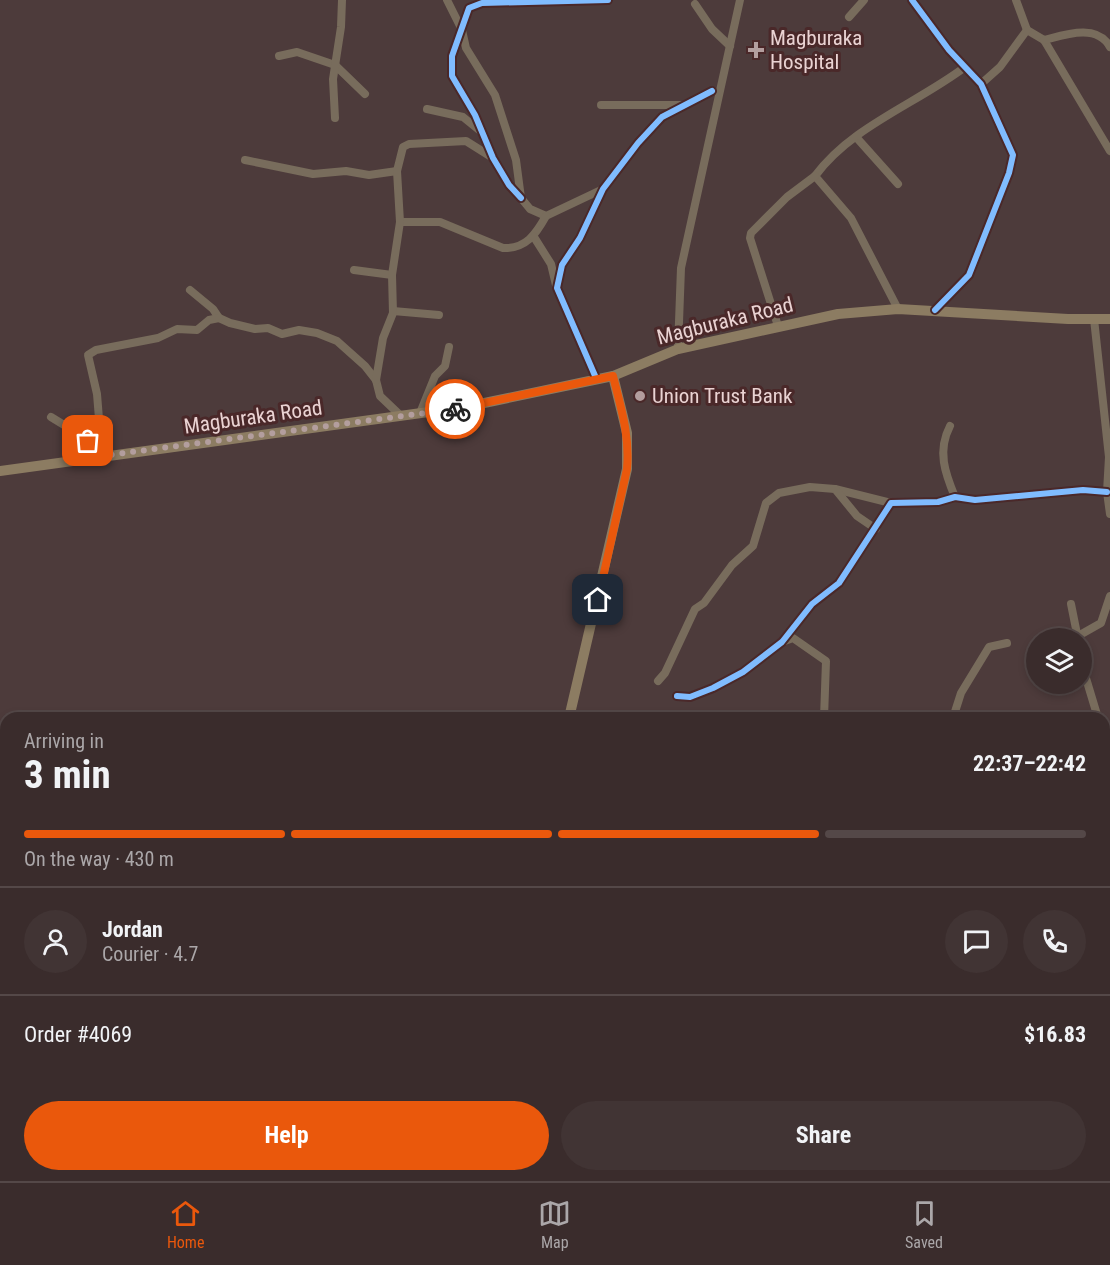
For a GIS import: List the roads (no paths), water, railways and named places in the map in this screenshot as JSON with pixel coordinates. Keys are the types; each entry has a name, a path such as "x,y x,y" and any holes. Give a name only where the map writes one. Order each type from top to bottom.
{"main road":[{"name":"Magburaka Road","path":"0,471 101,451 401,416 528,395 613,376 678,349 838,314 898,309 1110,319"},
{"path":"570,712 627,469 627,433 613,376"}],"street":[{"path":"334,118 333,79 342,0"},
{"path":"447,0 462,30 466,48 490,83 501,112 516,160 521,198"},
{"path":"603,189 546,216 537,215 530,209 509,185 493,158 475,115 452,76 452,56 469,8 482,3 608,0"},
{"path":"678,349 681,268 740,0"},
{"path":"849,17 864,0"},
{"path":"912,0 981,84 1013,155 1009,173 969,275 935,310"},
{"path":"1016,0 1027,30 1044,40 1110,152"},
{"path":"695,4 712,29 730,46"},
{"path":"981,84 1000,67 1027,30"},
{"path":"1044,40 1080,32 1096,35 1107,41 1110,47"},
{"path":"279,56 297,52 335,65 365,94"},
{"path":"778,326 750,238 751,233 787,197 815,176 828,159 856,137 965,67"},
{"path":"557,288 562,265 580,238 603,189 631,152 662,117 681,105 712,91"},
{"path":"601,105 659,103 681,105"},
{"path":"659,103 662,117"},
{"path":"427,109 463,117 477,126 483,135"},
{"path":"856,137 898,184"},
{"path":"401,416 380,396 376,380 383,338 393,311 392,275 400,222 398,171 403,147 410,144 466,141 493,158"},
{"path":"245,160 313,174 346,171 369,175 398,171"},
{"path":"815,176 851,218 898,309"},
{"path":"400,222 440,222 503,248 515,248 534,237 546,216"},
{"path":"534,237 551,264 557,288 596,378"},
{"path":"354,270 392,275"},
{"path":"190,290 213,309 219,318"},
{"path":"393,311 439,315"},
{"path":"101,451 97,394 88,355 91,352 158,338 177,329 197,330 209,320 219,318 255,329 268,328 282,334 299,330 329,337 351,352 376,380"},
{"path":"1095,319 1106,406 1109,457 1107,492 1110,514"},
{"path":"420,413 435,376 445,366 449,347"},
{"path":"51,417 101,451"},
{"path":"950,426 944,437 942,460 956,497"},
{"path":"658,681 665,673 695,609 704,603 732,565 753,546 765,503 778,493 810,487 835,489 891,503 938,502 956,497 975,500 1073,490 1107,492"},
{"path":"835,489 857,516 876,529"},
{"path":"677,696 690,698 713,688 743,672 782,642 812,604 839,583 891,503"},
{"path":"1092,629 1101,623 1110,596"},
{"path":"1071,604 1076,628"},
{"path":"793,638 795,626"},
{"path":"782,642 793,638"},
{"path":"793,638 826,661 824,712"},
{"path":"955,712 961,693 989,647 1007,643"},
{"path":"1091,694 1096,712"}],"place":[{"name":"Magburaka Hospital","path":"756,50"},
{"name":"Union Trust Bank","path":"640,396"}]}
